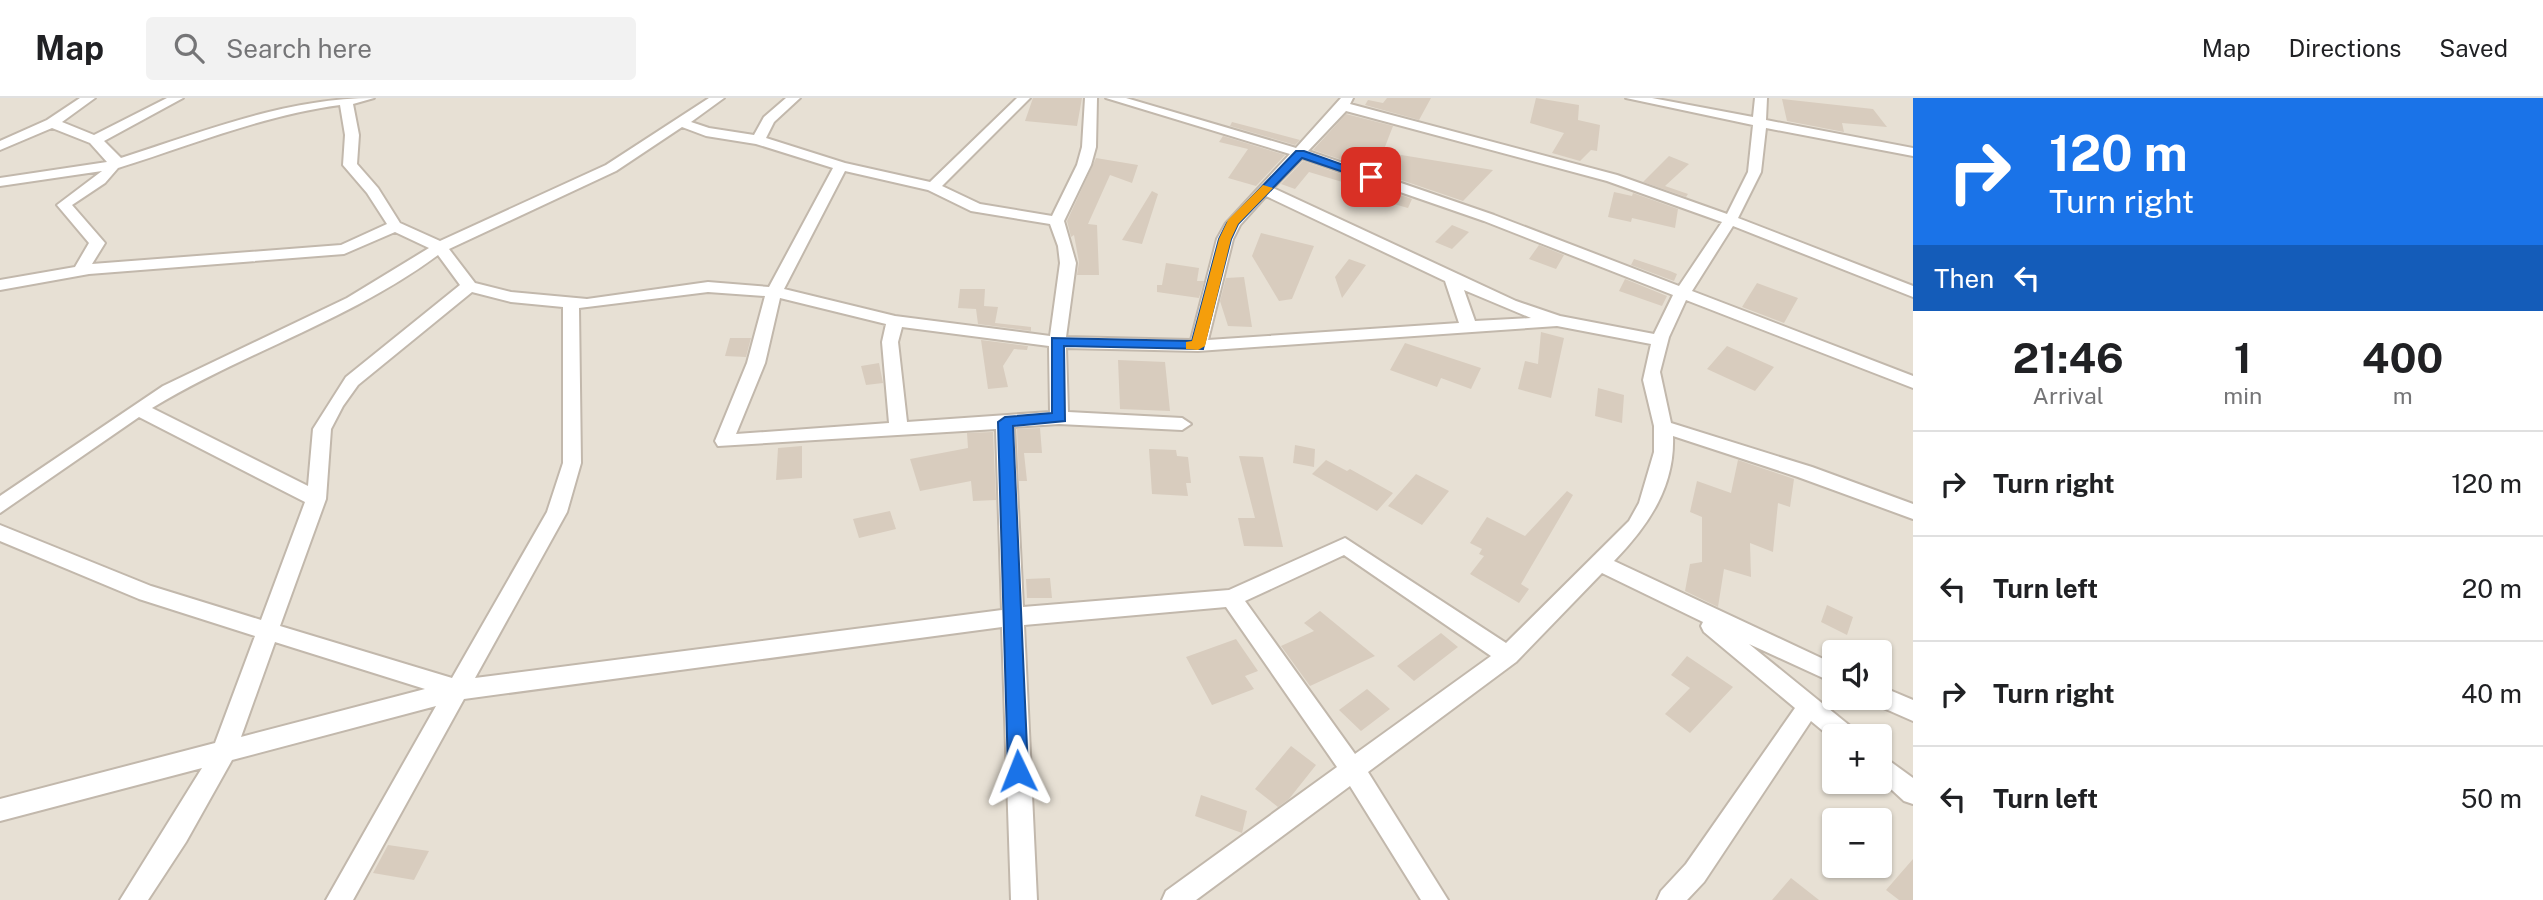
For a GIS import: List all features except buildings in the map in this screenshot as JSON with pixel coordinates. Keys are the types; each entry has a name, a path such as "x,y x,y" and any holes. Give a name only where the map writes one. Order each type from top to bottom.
{"street":[{"path":"0,146 52,123 89,98"},
{"path":"95,140 177,98"},
{"path":"243,123 282,98"},
{"path":"0,182 114,165 243,123 312,105 368,98"},
{"path":"0,506 139,409 194,376 378,287 419,264 440,247 611,168 718,98"},
{"path":"758,140 769,120 794,98"},
{"path":"933,187 1024,98"},
{"path":"1059,418 1057,342 1068,263 1066,246 1059,233 1057,221 1084,165 1089,147 1091,98"},
{"path":"1112,98 1300,153 1501,222 1913,382"},
{"path":"1632,98 1913,152"},
{"path":"1175,900 1355,771 1508,656 1636,526 1651,500 1664,452 1664,427 1652,387 1653,366 1660,340 1681,290 1751,182 1755,167 1761,98"},
{"path":"344,100 352,135 350,165 373,191 395,226 440,247 469,286 511,298 587,303 694,288 774,292 815,299 895,321 1057,342 1198,346 1468,325 1557,321"},
{"path":"1154,111 1171,100"},
{"path":"1198,346 1225,239 1233,223 1345,102 1612,178 1728,219 1913,292"},
{"path":"52,123 95,140 115,159 114,165 96,184 64,205 97,243 80,271"},
{"path":"682,123 706,132 758,140 841,166 933,187 976,208 1057,221"},
{"path":"841,166 774,292 756,363 724,441 1059,418 1182,424"},
{"path":"1265,190 1453,281 1557,321 1660,340"},
{"path":"0,285 80,271 296,256 344,249 395,226"},
{"path":"1453,281 1468,325"},
{"path":"133,900 177,834 223,754 316,499 322,429 335,404 352,381 469,286"},
{"path":"339,900 557,512 572,463 571,302"},
{"path":"895,321 890,342 900,429"},
{"path":"139,409 316,499"},
{"path":"1005,422 1024,900"},
{"path":"1664,427 1804,472 1913,512"},
{"path":"0,533 146,593 459,690"},
{"path":"0,810 223,754 459,690 1011,617 1231,598 1345,547 1508,656"},
{"path":"1600,563 1822,668"},
{"path":"1231,598 1355,771 1397,835 1434,900"},
{"path":"1686,606 1832,724"},
{"path":"1892,701 1913,711"},
{"path":"1670,900 1695,873 1810,704"},
{"path":"1892,775 1913,793"}],"shaded area":[{"path":"0,98 1913,98 1913,900 0,900"}],"slow traffic":[{"path":"1191,346 1198,346 1208,315 1225,239 1233,223 1267,188"}],"route":[{"path":"1018,771 1005,422 1059,418 1057,342 1198,346 1208,315 1225,239 1233,223 1300,153 1371,177"}]}
